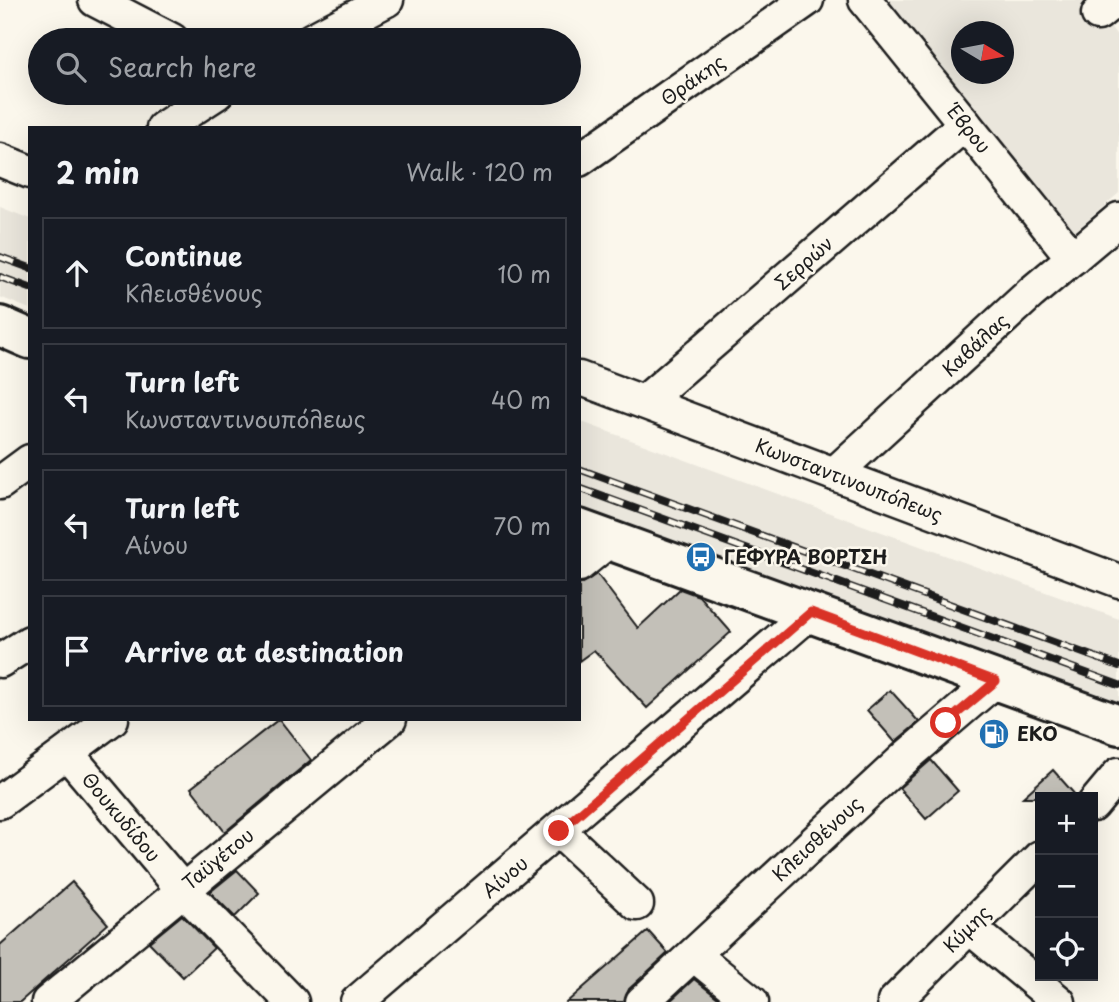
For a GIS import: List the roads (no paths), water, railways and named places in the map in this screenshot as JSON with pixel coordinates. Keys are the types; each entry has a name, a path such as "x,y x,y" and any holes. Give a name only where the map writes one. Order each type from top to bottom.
{"street":[{"path":"95,0 149,28"},
{"path":"334,28 387,0"},
{"name":"Θράκης","path":"581,159 807,0"},
{"name":"Έβρου","path":"865,0 1073,258"},
{"path":"166,126 198,105"},
{"name":"Σερρών","path":"644,402 965,124"},
{"path":"0,160 28,171"},
{"name":"Καβάλας","path":"834,474 1119,219"},
{"name":"Κωνσταντινουπόλεως","path":"581,379 1119,581"},
{"path":"581,561 595,534 1119,725"},
{"name":"Αίνου","path":"357,1002 811,612"},
{"path":"0,661 28,643"},
{"name":"Κλεισθένους","path":"642,1002 906,757 996,681"},
{"path":"0,803 109,721"},
{"name":"Ταϋγέτου","path":"48,1002 388,721"},
{"name":"Θουκυδίδου","path":"67,753 182,889 292,1002"},
{"path":"1098,799 1119,774"},
{"path":"559,831 637,904"},
{"name":"Κύμης","path":"894,1002 1035,862"},
{"path":"969,927 1059,1002"},
{"path":"694,955 752,1002"}],"railway":[{"path":"0,257 28,267"},
{"path":"0,277 28,287"},
{"path":"581,470 1119,666"},
{"path":"581,489 1119,685"}],"place":[{"name":"ΓΕΦΥΡΑ ΒΟΡΤΣΗ","path":"701,557"},
{"name":"EKO","path":"994,734"}]}
